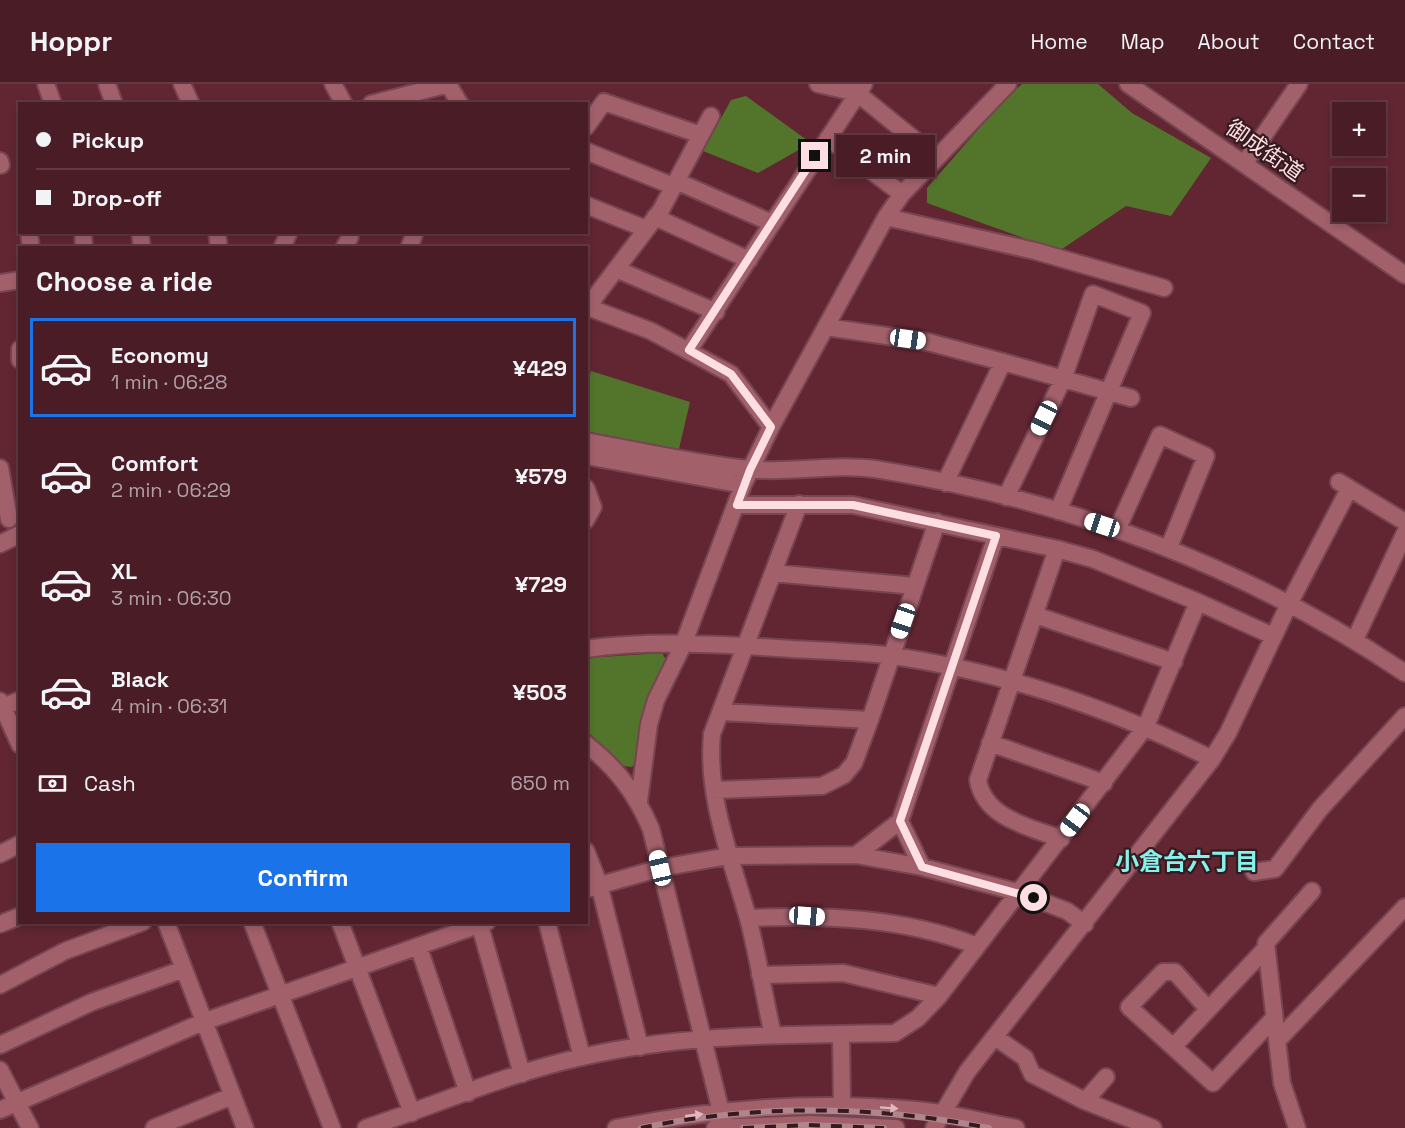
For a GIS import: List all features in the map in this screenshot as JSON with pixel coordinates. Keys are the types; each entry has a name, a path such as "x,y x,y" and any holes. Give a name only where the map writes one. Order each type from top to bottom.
{"street":[{"path":"46,84 52,102"},
{"path":"106,84 113,102"},
{"path":"182,84 189,102"},
{"path":"333,84 343,102"},
{"path":"379,102 448,84 459,102"},
{"path":"818,84 861,89 936,158"},
{"path":"639,801 650,724 656,700 683,645 746,477 771,427 886,217 902,194 1008,84"},
{"name":"御成街道","path":"1128,84 1405,275"},
{"path":"1244,164 1299,84"},
{"path":"689,350 861,89"},
{"path":"588,124 604,102 701,135"},
{"path":"711,116 675,183 650,223 595,297 588,313 651,332 731,374 771,427"},
{"path":"828,138 902,194"},
{"path":"588,152 675,183 772,223"},
{"path":"588,206 650,223 749,260"},
{"path":"886,217 1035,251 1164,288"},
{"path":"616,269 716,312"},
{"path":"0,283 18,285"},
{"path":"1006,497 1063,379 1093,294 1142,313 1058,512"},
{"path":"826,327 928,342 1131,398"},
{"path":"945,483 1003,362"},
{"path":"1117,530 1160,435 1206,456 1169,547"},
{"path":"588,441 746,477"},
{"path":"588,456 746,477 843,466 874,469 1006,497 1169,547 1233,574 1403,668"},
{"path":"1,475 9,519"},
{"path":"939,1121 968,1072 1212,759 1228,733 1344,486 1405,522"},
{"path":"588,493 593,507 588,516"},
{"path":"773,1035 748,918 728,856 710,760 712,734 799,504"},
{"path":"737,505 853,505 1057,549 1093,559 1273,636"},
{"path":"714,790 822,786 836,781 854,763 937,522"},
{"path":"1353,639 1405,533"},
{"path":"0,544 18,535"},
{"path":"856,855 900,821 996,536"},
{"path":"1057,549 978,780 980,792 987,803 1008,818 1061,840"},
{"path":"773,573 915,586"},
{"path":"366,1128 522,1074 582,1057 705,1039 773,1035 895,1033 918,1018 939,996 1017,892 1061,840 1146,726 1198,602"},
{"path":"1035,615 1174,662"},
{"path":"588,649 683,645 746,646 891,656 952,666 1012,681 1146,726 1212,759"},
{"path":"18,701 1,705 18,741"},
{"path":"722,712 870,720"},
{"path":"1254,872 1275,869 1320,809 1405,716"},
{"path":"990,743 1104,783"},
{"path":"588,746 626,781 639,801 651,829 705,1039 722,1124"},
{"path":"900,821 922,867"},
{"path":"0,854 18,845"},
{"path":"593,886 660,868 728,856 856,855 922,867 1017,892 1068,911 1085,924"},
{"path":"588,861 593,886 640,1047"},
{"path":"1296,1128 1286,1101 1273,1019 1266,943 1312,891"},
{"path":"1277,1041 1405,907"},
{"path":"748,918 807,916 890,922 937,932 976,946"},
{"path":"0,924 18,917"},
{"path":"0,985 65,951 138,924"},
{"path":"167,924 245,1128"},
{"path":"253,924 332,1128"},
{"path":"341,924 412,1113"},
{"path":"0,1110 16,1101 203,1022 419,948 479,924"},
{"path":"482,924 522,1074"},
{"path":"548,924 582,1057"},
{"path":"419,948 468,1093"},
{"path":"1173,1047 1266,948"},
{"path":"0,1045 92,1002 184,969"},
{"path":"1208,1009 1175,972 1170,971 1163,972 1129,1007 1214,1083 1273,1019"},
{"path":"760,975 843,974 939,996"},
{"path":"841,1034 842,1106"},
{"path":"995,1037 1025,1058 1032,1074 1085,1101 1153,1128"},
{"path":"0,1070 30,1128"},
{"path":"1085,1101 1106,1077"},
{"path":"154,1128 232,1096"},
{"path":"722,1124 842,1106 939,1121 1016,1128"},
{"path":"616,1128 722,1124 809,1124 896,1128"}],"green space":[{"path":"1022,84 1098,84 1132,113 1211,158 1171,216 1126,206 1059,251 927,203 927,188 1002,102"},
{"path":"746,96 811,143 758,173 703,151 731,100"},
{"path":"591,371 690,402 678,453 588,431 588,384"},
{"path":"662,653 667,661 639,758 632,767 623,766 588,732 588,658"}],"railway":[{"path":"641,1128 727,1115 815,1110 903,1115 989,1128"},
{"path":"743,1128 807,1125 884,1128"}],"district":[{"name":"小倉台六丁目","path":"1187,861"}],"route":[{"path":"815,156 716,312 689,350 731,374 741,384 771,427 743,485 737,505 853,505 903,513 996,536 900,821 922,867 1034,898"}]}
